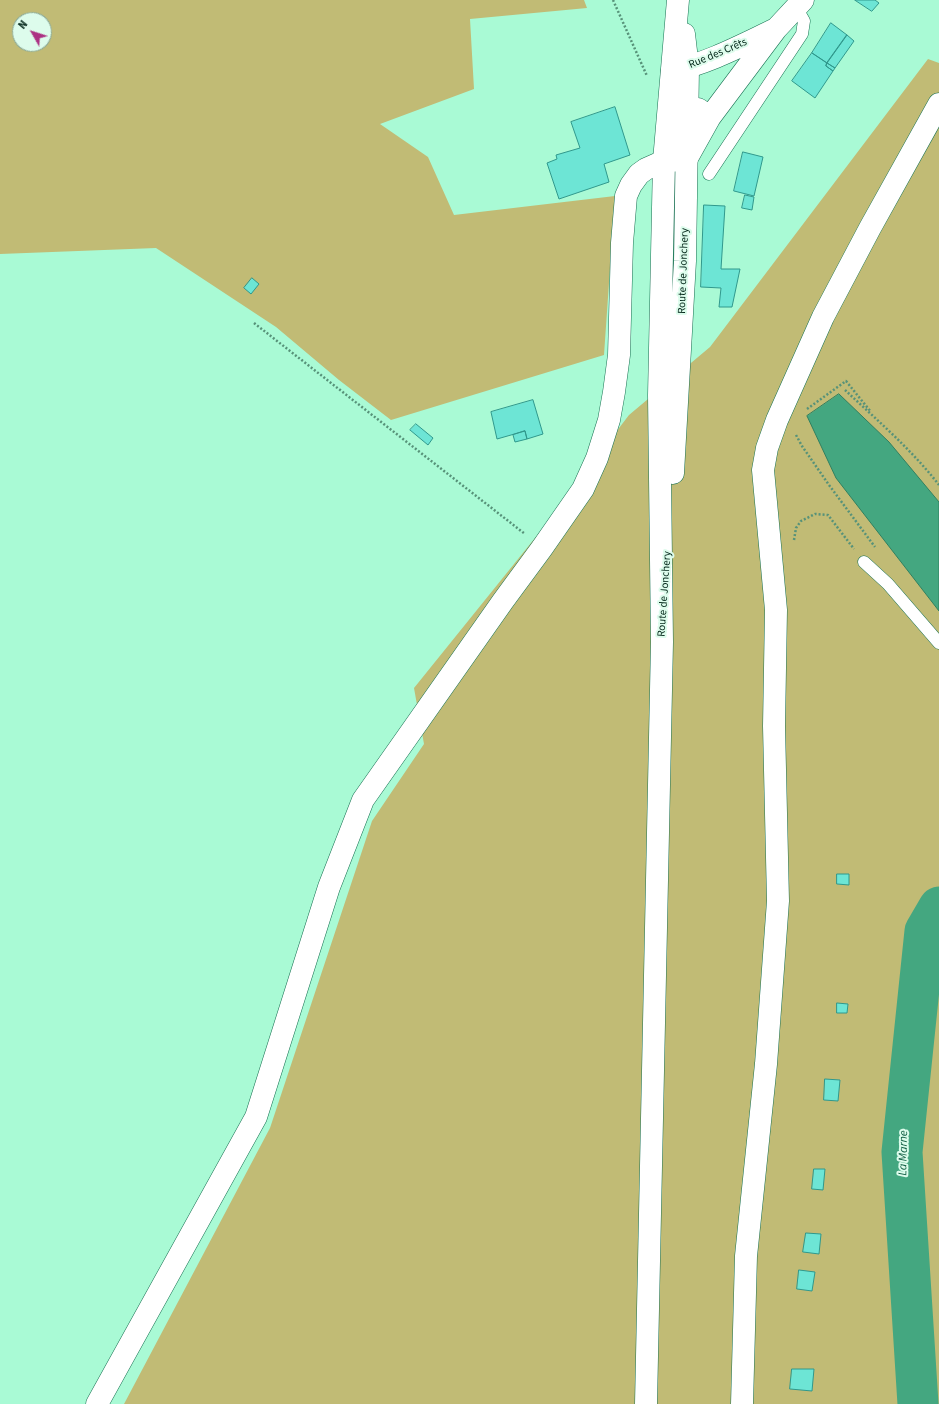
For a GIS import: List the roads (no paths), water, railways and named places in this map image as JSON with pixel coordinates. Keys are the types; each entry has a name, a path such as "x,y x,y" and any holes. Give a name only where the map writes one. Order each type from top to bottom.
{"street":[{"name":"Route de Jonchery","path":"662,642 660,395 664,161 680,70 679,0"},
{"name":"Rue des Crêts","path":"686,160 710,117 776,28 800,4"},
{"name":"Rue des Crêts","path":"680,70 697,65 732,50 776,28"},
{"path":"680,70 687,102 710,117"},
{"name":"Route de Jonchery","path":"662,642 680,380 686,261 687,102"},
{"path":"742,1404 746,1256 766,1064 778,901 774,726 776,610 763,470 767,448 823,317 870,228 934,113"},
{"path":"97,1404 256,1117 328,887 363,800 583,489 597,458 609,420 619,355 622,243 626,196 631,185 639,174 646,169 664,161 686,160"},
{"path":"646,1404 662,642"}],"lane":[{"path":"709,174 802,34 804,21 800,4"},
{"path":"864,562 888,584 939,643"}],"waterway":[{"name":"La Marne","path":"918,1404 902,1152 925,931 939,907"}]}
